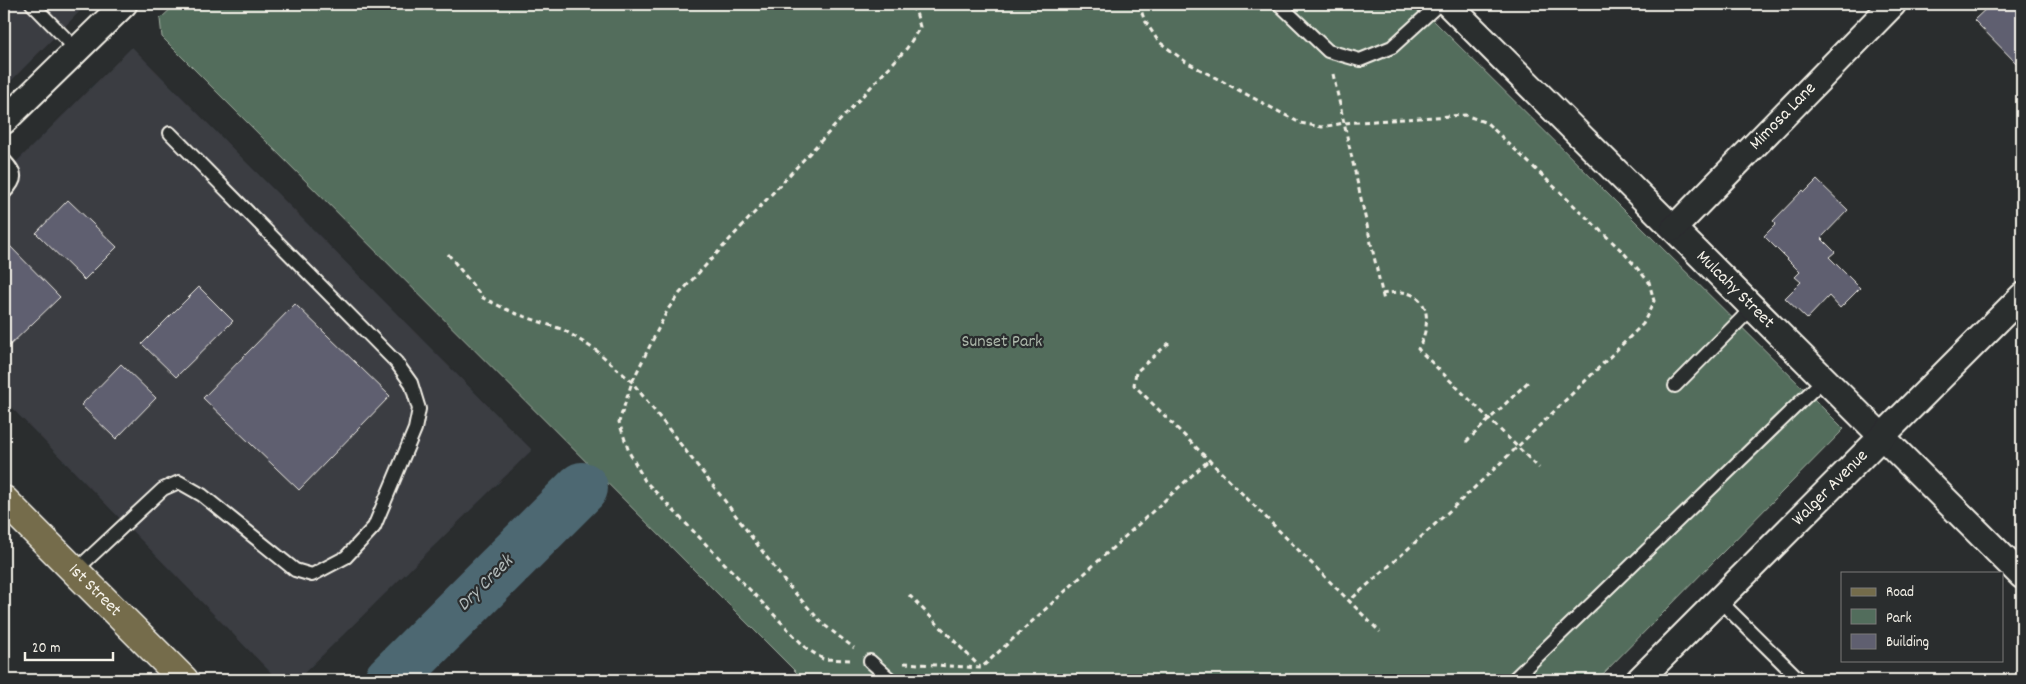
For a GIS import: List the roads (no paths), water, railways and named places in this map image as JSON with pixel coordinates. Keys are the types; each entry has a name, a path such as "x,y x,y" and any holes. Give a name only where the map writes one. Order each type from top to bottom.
{"main road":[{"name":"1st Street","path":"4,500 184,680"}],"street":[{"path":"4,121 124,4"},
{"name":"Mulcahy Street","path":"1448,4 2022,576"},
{"name":"Mimosa Lane","path":"1674,228 1893,4"},
{"name":"Walger Avenue","path":"1639,680 2022,296"}],"lane":[{"path":"32,4 77,50"},
{"path":"1279,4 1328,52 1360,60 1392,47 1439,4"},
{"path":"75,571 163,489 179,482 202,495 295,570 312,575 346,557 374,527 415,429 419,408 410,383 396,362 170,133"},
{"path":"4,160 12,169 15,177 13,184 4,193"},
{"path":"1675,386 1753,307"},
{"path":"1513,680 1825,378"},
{"path":"1719,600 1800,680"},
{"path":"870,661 891,680"}],"waterway":[{"name":"Dry Creek","path":"390,680 582,488"}],"park label":[{"name":"Sunset Park","path":"1002,342"}]}
